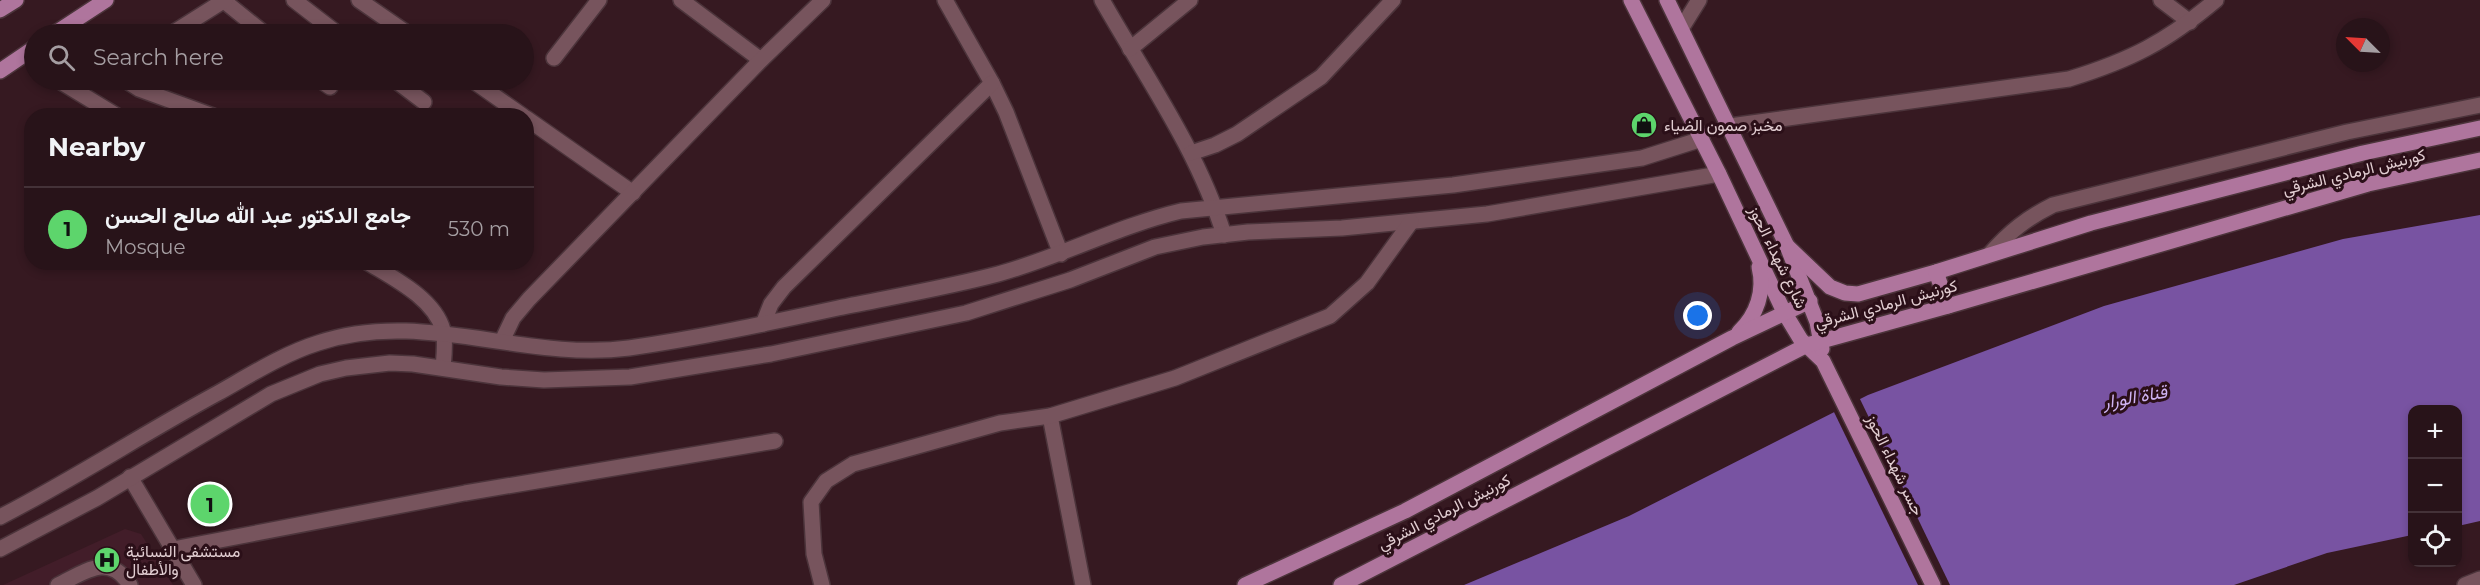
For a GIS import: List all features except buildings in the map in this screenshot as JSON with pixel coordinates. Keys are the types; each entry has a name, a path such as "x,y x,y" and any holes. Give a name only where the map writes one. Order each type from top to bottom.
{"main road":[{"path":"70,24 106,0"},
{"name":"شارع شهداء الحوز","path":"1631,0 1719,174 1784,312 1795,332 1823,361"},
{"name":"شارع شهداء الحوز","path":"1667,0 1787,246 1810,301 1822,340 1823,361"},
{"path":"0,71 24,58"},
{"name":"كورنيش الرمادي الشرقي","path":"1787,246 1823,283 1837,291 1858,294 2091,223 2363,153 2480,128"},
{"name":"كورنيش الرمادي الشرقي","path":"1341,585 1807,345 2368,184 2480,160"},
{"path":"1732,338 1749,321 1760,298 1761,279 1758,261"},
{"path":"1936,272 1948,306"},
{"name":"كورنيش الرمادي الشرقي","path":"1245,585 1405,511 1732,338 1810,301"},
{"name":"جسر شهداء الحوز","path":"1823,361 1934,585"}],"street":[{"path":"187,24 224,0 253,24"},
{"path":"294,0 325,24"},
{"path":"359,0 394,24"},
{"path":"554,58 599,0"},
{"path":"681,0 761,60"},
{"path":"502,341 513,318 529,298 761,60 823,0"},
{"path":"945,0 992,83 1061,254"},
{"path":"1102,0 1191,153 1215,206 1224,235"},
{"path":"1130,49 1190,0"},
{"path":"1191,153 1215,146 1237,134 1321,77 1393,0"},
{"path":"1682,29 1699,0"},
{"path":"2161,0 2190,22"},
{"path":"1730,126 2069,79 2112,66 2152,47 2190,22 2216,0"},
{"path":"763,324 771,304 784,287 992,83"},
{"path":"74,90 104,108"},
{"path":"142,90 191,108"},
{"path":"408,90 424,102"},
{"path":"486,90 512,108"},
{"path":"1990,254 2007,233 2029,217 2053,206 2347,132 2480,105"},
{"path":"534,123 633,193"},
{"path":"0,517 103,460 188,409 294,352 316,343 360,333 393,330 444,333 552,348 602,350 628,348 763,324 960,284 1061,254 1164,215 1215,206 1453,185 1642,158 1702,140"},
{"path":"0,549 35,532 271,394 320,374 346,368 390,363 501,377 587,380 630,377 869,335 966,313 1070,280 1155,248 1224,235 1412,222 1563,202 1719,174"},
{"path":"822,585 814,554 811,502 826,481 853,464 1000,423 1050,416 1175,378 1330,316 1367,283 1412,222"},
{"path":"380,270 421,299 439,320 444,333 443,368"},
{"path":"1050,416 1083,585"},
{"path":"173,549 465,493 775,441"},
{"path":"130,477 195,585"},
{"path":"58,585 91,569 110,567 119,571 130,585"},
{"path":"2465,585 2480,579"}],"shaded area":[{"name":"مستشفى النسائية والأطفال","path":"125,529 141,534 173,585 3,585"}],"water":[{"name":"قناة الورار","path":"2480,215 2480,521 2462,525 2462,405 2408,405 2408,536 2327,553 2234,585 1464,585 1629,516 1868,395 2104,306 2343,239"}],"pier":[{"path":"1859,397 1950,585 1918,585 1833,410"}],"place":[{"name":"مخبز صمون الضياء","path":"1644,125"},
{"name":"جامع الدكتور عبد الله صالح الحسن","path":"210,504"},
{"name":"مستشفى النسائية والأطفال","path":"107,560"}]}
